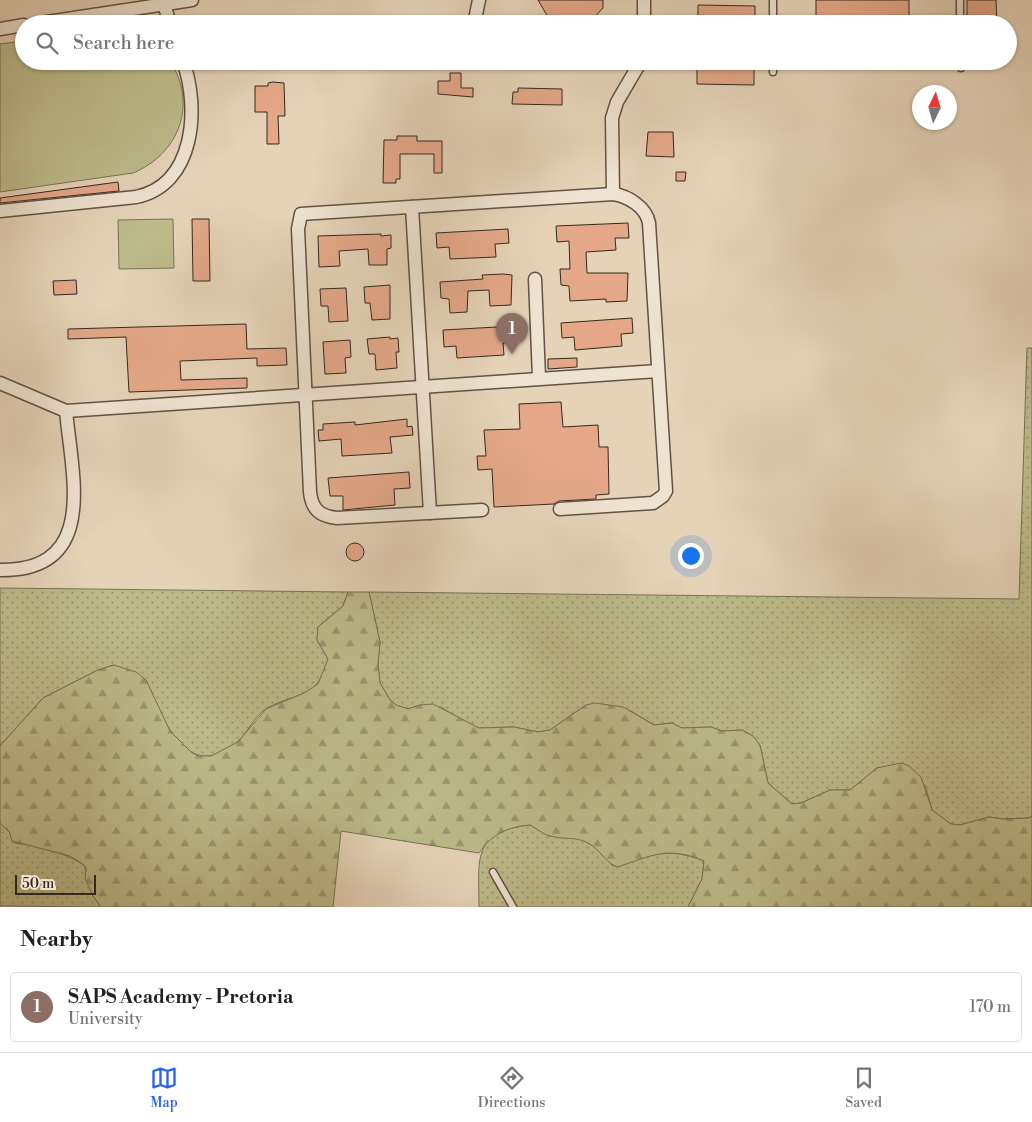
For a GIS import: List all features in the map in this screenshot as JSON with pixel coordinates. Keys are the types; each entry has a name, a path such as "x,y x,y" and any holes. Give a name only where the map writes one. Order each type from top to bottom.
{"street":[{"path":"89,15 192,0"},
{"path":"476,15 479,0"},
{"path":"644,0 644,15"},
{"path":"168,2 169,15"},
{"path":"0,29 15,26"},
{"path":"0,211 136,197 146,195 162,184 178,169 186,153 190,133 191,102 185,70"},
{"path":"614,194 613,112 636,70"},
{"path":"482,510 337,518 326,517 316,511 310,492 299,216 311,212 614,194 631,198 649,220 666,492 664,496 653,503 560,510"},
{"path":"412,207 430,513"},
{"path":"535,279 539,378"},
{"path":"0,383 66,411 658,371"},
{"path":"0,570 18,570 42,563 59,549 71,531 75,500 66,411"}],"lane":[{"path":"773,0 773,15"},
{"path":"960,0 960,15"},
{"path":"493,872 513,907"}],"green space":[{"path":"15,42 15,70 174,70 182,94 183,110 179,126 172,141 162,154 133,173 0,192 0,44"},
{"path":"173,219 174,268 119,269 118,220"},
{"path":"1027,348 1032,348 1032,816 1029,818 1003,819 989,817 960,825 951,824 932,810 925,785 877,768 850,790 830,790 801,803 792,804 768,783 760,745 753,736 742,730 722,731 711,727 682,728 671,723 654,725 631,711 586,705 550,730 538,732 514,727 479,728 463,721 441,707 420,705 408,709 396,705 390,700 380,683 378,664 380,642 369,592 1019,599"},
{"path":"0,588 348,592 343,606 318,627 317,640 328,659 324,672 318,682 305,692 262,711 237,742 219,753 204,756 190,751 178,741 168,727 146,680 114,665 98,670 43,698 0,746"},
{"path":"348,592 369,592 380,642 378,664 380,683 390,700 396,705 408,709 420,705 433,704 479,728 514,727 538,732 550,730 586,705 595,703 623,707 654,725 672,723 682,728 711,727 722,731 742,730 753,736 760,745 768,783 792,804 801,803 830,790 850,790 877,768 901,763 909,766 921,777 932,810 951,824 960,825 989,817 1003,819 1029,818 1032,816 1032,907 688,907 702,879 704,861 692,856 670,853 651,856 618,867 610,863 588,843 548,835 530,825 507,830 495,836 479,853 341,831 333,907 101,907 93,896 85,878 86,869 84,865 70,856 12,841 10,833 0,823 0,746 43,698 98,670 114,665 136,672 146,680 170,731 191,752 198,756 211,756 238,742 266,709 304,693 318,684 328,659 317,640 318,627 343,606"},
{"path":"0,823 10,833 15,843 51,850 68,856 84,865 93,896 101,907 0,906"},
{"path":"530,825 550,836 575,837 587,842 594,846 613,866 658,854 668,853 691,856 704,861 702,879 688,907 479,907 480,862 482,851 488,841 497,834 511,828"}],"building":[{"path":"538,0 603,0 603,8 596,15 547,15"},
{"path":"816,0 909,0 909,15 816,15"},
{"path":"967,0 996,0 997,15 967,15"},
{"path":"698,5 755,6 755,15 698,15"},
{"path":"697,70 754,70 754,85 697,84"},
{"path":"450,73 461,73 461,88 473,88 473,97 438,94 438,81 450,81"},
{"path":"268,83 284,83 285,116 278,116 279,144 267,144 267,112 255,112 255,86 268,86"},
{"path":"518,88 562,89 562,105 512,104 513,92 518,92"},
{"path":"648,132 673,132 674,157 646,156"},
{"path":"397,136 417,136 417,141 442,141 442,173 434,173 434,154 400,154 400,179 396,179 396,183 383,183 384,140 397,140"},
{"path":"676,172 686,172 685,181 676,181"},
{"path":"118,182 119,191 0,203 0,198"},
{"path":"192,219 209,219 210,281 193,281"},
{"path":"628,223 629,238 615,238 616,250 586,252 587,273 628,273 627,301 606,302 606,299 570,301 569,286 561,285 560,269 570,269 569,241 557,242 556,226"},
{"path":"508,229 509,243 495,244 496,257 450,259 449,247 437,248 436,233"},
{"path":"381,234 381,236 391,235 391,248 387,249 387,265 369,265 368,249 339,251 340,266 319,267 318,236"},
{"path":"482,275 512,275 511,305 490,306 489,290 468,291 467,312 450,313 449,299 441,298 440,282 483,279"},
{"path":"76,280 77,294 54,295 53,281"},
{"path":"390,285 390,319 372,320 370,303 365,303 364,287"},
{"path":"346,288 348,321 329,322 328,306 321,306 320,289"},
{"path":"632,318 633,333 621,334 622,346 575,350 574,337 562,338 561,323"},
{"path":"246,324 247,349 286,348 287,365 257,366 257,358 180,361 181,380 247,378 247,388 129,392 126,337 68,339 68,329"},
{"path":"515,326 516,342 503,343 504,355 457,358 456,346 444,347 443,330"},
{"path":"390,337 390,339 398,338 399,352 396,352 397,368 376,370 375,354 369,354 367,339"},
{"path":"350,340 351,357 345,358 346,373 325,374 323,342"},
{"path":"577,358 577,367 548,369 548,359"},
{"path":"561,402 563,427 598,425 599,447 608,447 609,494 596,495 596,499 559,501 554,504 494,507 492,469 478,470 477,456 486,456 484,430 520,429 519,404"},
{"path":"407,419 407,427 412,426 413,435 390,437 392,453 342,456 341,439 319,441 318,430 323,430 323,424 355,422 355,425"},
{"path":"409,472 410,488 394,489 395,505 343,510 343,496 330,496 328,478"},
{"path":"355,543 361,546 364,552 361,558 355,561 349,558 346,552 349,546"}],"place":[{"name":"SAPS Academy - Pretoria","path":"512,354"}]}
